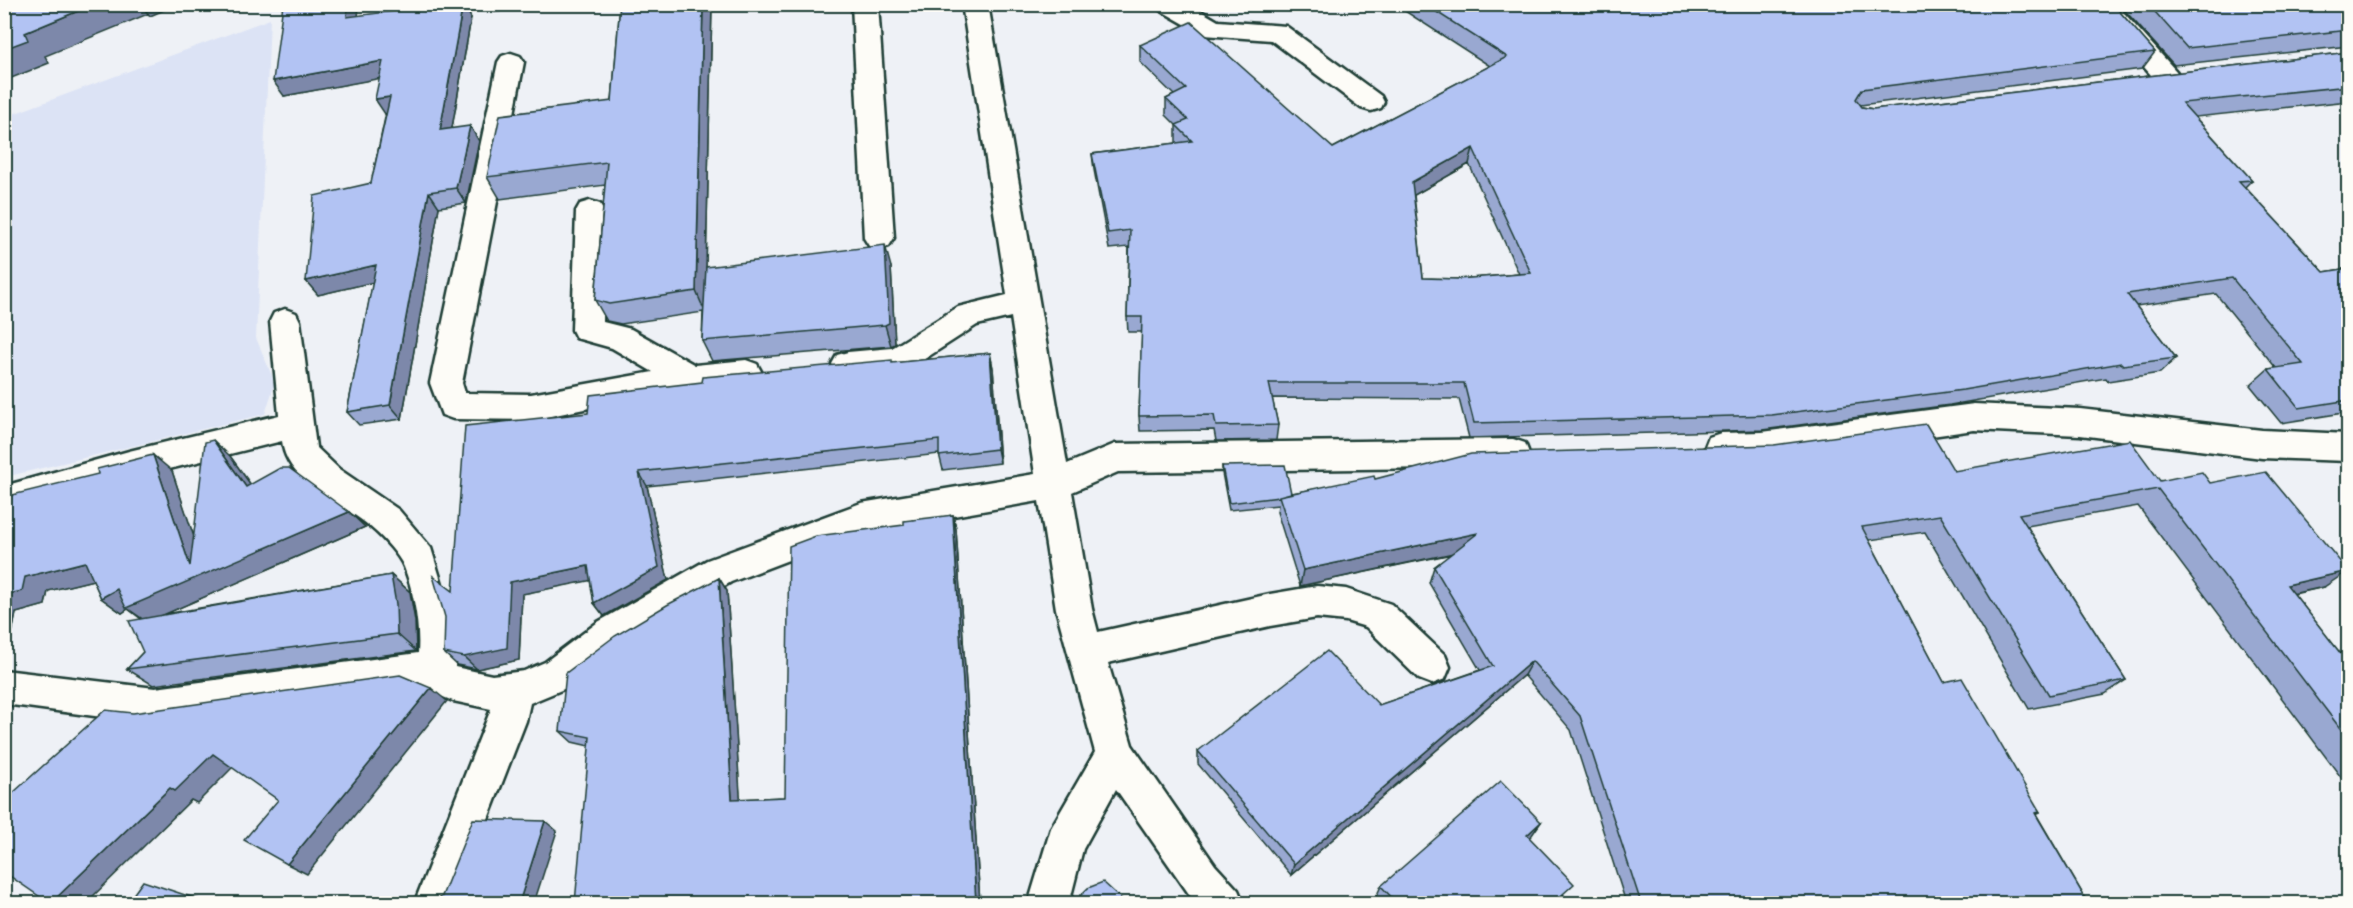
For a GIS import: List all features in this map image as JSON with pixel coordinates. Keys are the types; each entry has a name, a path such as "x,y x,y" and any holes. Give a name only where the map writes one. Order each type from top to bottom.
{"street":[{"path":"865,4 879,238"},
{"path":"975,4 1074,609 1115,754 1201,879 1224,903"},
{"path":"1169,4 1213,29 1277,32 1371,102"},
{"path":"2101,4 2167,77"},
{"path":"511,62 446,383 453,406 531,407 691,378 771,371"},
{"path":"2132,81 2196,73"},
{"path":"590,211 587,330 620,338 691,378"},
{"path":"818,367 898,360 969,315 1024,303"},
{"path":"285,321 300,453 327,479 387,520 419,558 438,630 435,677"},
{"path":"1690,448 1762,446 1974,417 2080,422 2262,444 2349,448"},
{"path":"4,500 129,465 296,424"},
{"path":"4,687 154,706 417,669 453,684 492,692 514,690 525,688 558,674 611,634 719,571 861,519 1053,485 1115,458 1548,452"},
{"path":"1086,651 1270,610 1317,602 1346,604 1378,615 1432,667"},
{"path":"434,903 507,721 514,690"},
{"path":"1048,903 1065,842 1115,754"}],"shaded area":[{"path":"270,19 256,338 275,383 265,414 5,477 5,117"}],"building":[{"path":"4,4 95,4 25,33 28,40 4,49"},
{"path":"283,4 348,4 347,17 463,4 440,130 470,126 456,188 429,192 390,405 347,412 376,265 306,281 314,196 371,183 390,97 375,99 383,61 273,81"},
{"path":"620,4 703,4 696,291 609,304 595,300 607,162 487,177 500,115 612,101"},
{"path":"1424,4 2113,4 2155,52 1862,89 1856,99 1862,107 1873,109 2349,52 2349,86 2182,103 2252,180 2239,181 2324,272 2349,268 2349,400 2299,408 2268,369 2303,364 2232,278 2127,294 2176,358 2123,365 2121,363 1963,390 1772,415 1474,423 1464,383 1269,383 1278,425 1216,426 1214,415 1139,416 1142,317 1127,317 1130,230 1108,233 1092,154 1192,141 1176,125 1188,120 1166,99 1186,89 1140,45 1191,22 1333,148 1507,57","holes":["1473,148 1531,273 1458,279 1423,278 1412,182"]},
{"path":"2148,4 2349,4 2349,30 2187,48"},
{"path":"885,245 889,323 702,341 706,267"},
{"path":"990,353 997,449 939,456 939,440 639,472 659,567 594,603 588,566 510,582 507,648 464,657 444,653 445,617 433,576 453,591 465,426 588,413 590,395 702,382 703,377"},
{"path":"1926,424 1954,471 2130,440 2160,481 2202,472 2210,483 2266,472 2348,571 2287,585 2344,658 2349,657 2349,740 2158,489 2019,514 2126,680 2049,695 1940,515 1862,527 1944,682 1962,678 2040,812 2035,813 2088,903 1641,903 1580,716 1532,661 1294,864 1198,751 1327,651 1379,705 1493,666 1434,567 1478,533 1303,570 1279,496 1374,476 1375,479 1471,454 1774,445"},
{"path":"213,440 246,487 280,468 289,468 349,512 126,608 117,589 101,598 85,562 25,577 22,591 4,595 4,497 98,474 97,469 153,455 190,566 205,442"},
{"path":"1285,465 1291,493 1279,497 1229,503 1222,466"},
{"path":"953,515 976,903 575,903 590,737 560,731 566,673 615,636 719,578 732,799 785,797 789,546 816,536 904,525 904,521"},
{"path":"391,575 396,604 397,634 127,669 143,652 129,621"},
{"path":"400,675 431,688 287,864 244,840 278,800 213,754 175,791 170,788 51,903 4,872 4,801 105,710 133,713"},
{"path":"1501,781 1541,822 1527,835 1574,884 1553,903 1397,903 1381,886"},
{"path":"473,819 545,821 519,903 438,903"},
{"path":"143,881 209,903 127,903"},
{"path":"1103,882 1126,903 1075,903 1088,888"},
{"path":"2349,899 2349,903 2327,903"}]}
